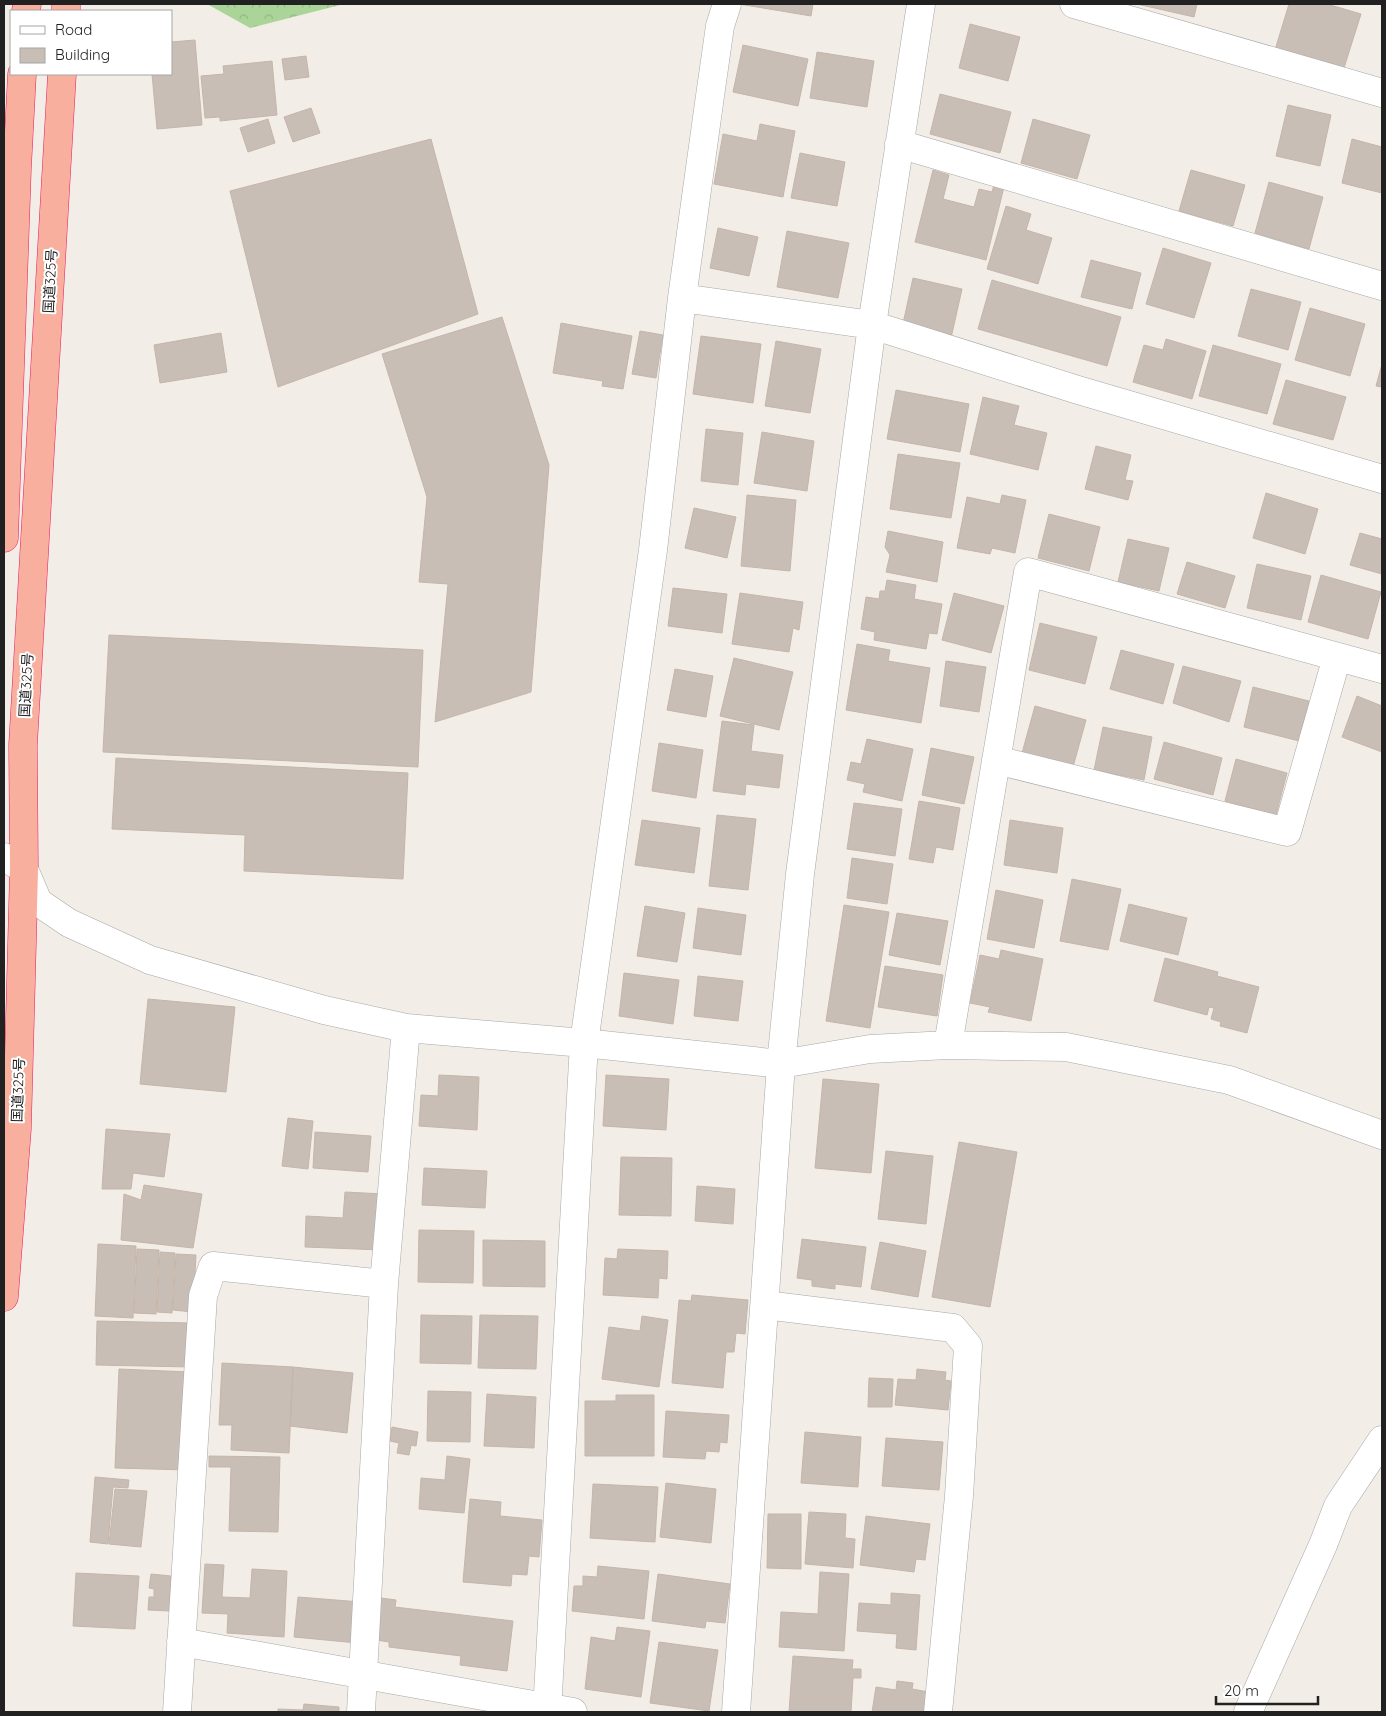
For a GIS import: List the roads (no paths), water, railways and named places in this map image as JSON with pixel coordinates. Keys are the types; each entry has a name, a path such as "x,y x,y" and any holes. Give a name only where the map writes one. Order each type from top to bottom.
{"highway":[{"path":"4,538 22,75"},
{"name":"国道325号","path":"4,1297 17,1128 14,863 23,744 62,75"}],"street":[{"path":"181,1642 555,1711 584,1043 654,550 682,298 719,35 727,4"},
{"path":"736,1712 781,1064 800,874 872,325 921,4"},
{"path":"1074,4 1382,93"},
{"path":"899,144 1382,286"},
{"path":"682,298 872,325 1078,390 1382,479"},
{"path":"948,1044 1028,572 1382,669"},
{"path":"996,760 1288,832 1338,657"},
{"path":"14,863 38,902 69,923 150,960 324,1010 406,1028 584,1043 781,1064 870,1049 948,1044 1066,1047 1229,1080 1382,1135"},
{"path":"361,1712 384,1284 406,1028"},
{"path":"177,1712 203,1296 213,1266 384,1284"},
{"path":"765,1305 953,1328 968,1346 958,1496 938,1712"},
{"path":"1248,1712 1323,1545 1338,1506 1382,1440"}]}
